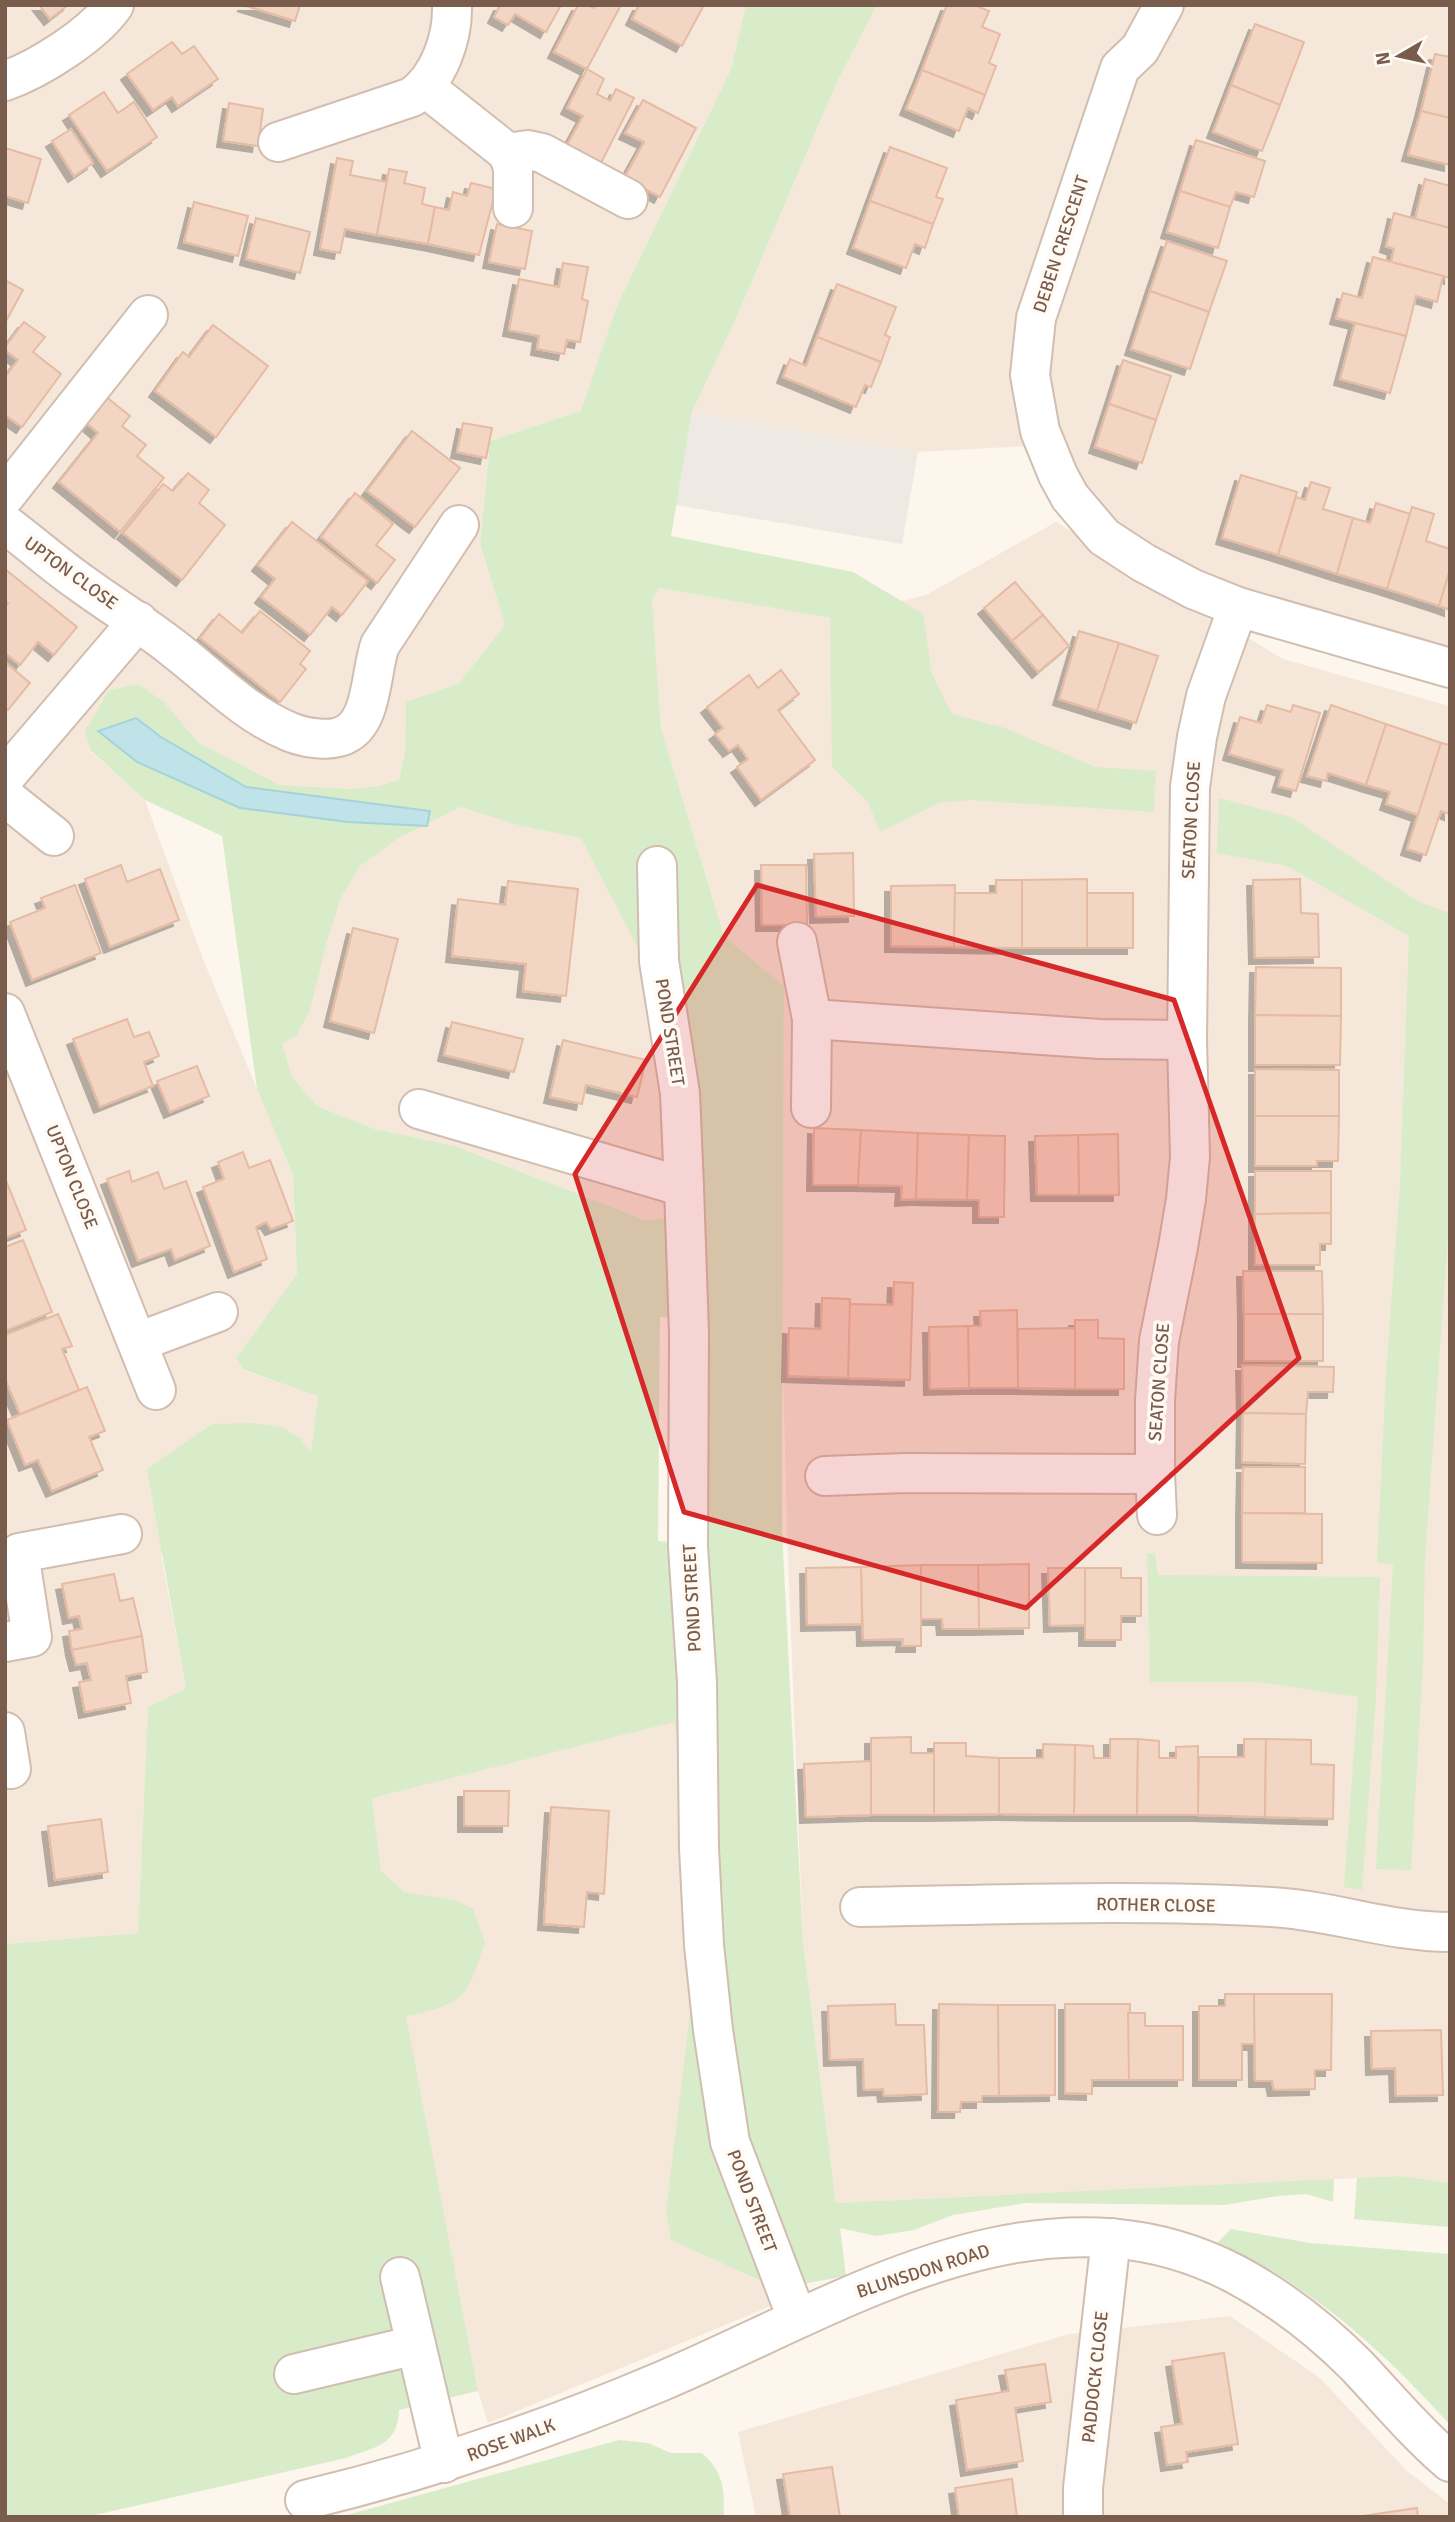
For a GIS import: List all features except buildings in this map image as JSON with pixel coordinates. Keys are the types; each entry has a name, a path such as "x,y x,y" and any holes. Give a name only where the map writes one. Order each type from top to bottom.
{"street":[{"path":"6,78 62,50 88,31 114,5"},
{"path":"278,142 371,112 412,97 426,88 438,68 448,38 452,5"},
{"name":"DEBEN CRESCENT","path":"1164,5 1140,49 1120,68 1036,318 1030,376 1040,431 1058,475 1070,497 1104,537 1144,563 1193,589 1238,607 1450,668"},
{"path":"426,88 508,153 513,168 513,208"},
{"path":"508,153 528,150 542,153 628,199"},
{"path":"5,496 148,315"},
{"name":"UPTON CLOSE","path":"5,524 81,583 176,649 231,697 291,732 331,738 348,734 359,721 373,685 374,661 380,645 459,525"},
{"name":"SEATON CLOSE","path":"1157,1514 1154,1400 1159,1342 1178,1248 1190,1157 1187,1040 1190,787 1206,696 1238,607"},
{"name":"UPTON CLOSE","path":"5,777 138,621"},
{"path":"5,797 54,836"},
{"name":"POND STREET","path":"657,866 659,961 680,1093 689,1345 688,1547 697,1682 699,1847 704,1945 713,2030 730,2142 797,2318"},
{"path":"797,942 812,1019 811,1108"},
{"name":"UPTON CLOSE","path":"5,1013 156,1390"},
{"path":"812,1019 1100,1040 1187,1040"},
{"path":"419,1109 684,1187"},
{"path":"138,1342 218,1312"},
{"path":"825,1476 905,1473 1154,1474"},
{"path":"5,1642 32,1637 19,1553 122,1534"},
{"path":"5,1732 11,1769"},
{"name":"ROTHER CLOSE","path":"860,1908 1147,1903 1273,1907 1424,1932 1450,1932"},
{"name":"BLUNSDON ROAD","path":"710,2360 876,2284 961,2255 1009,2244 1056,2239 1111,2238 1178,2251 1234,2273 1273,2296 1315,2327 1356,2366 1418,2435 1450,2462"},
{"name":"PADDOCK CLOSE","path":"1083,2517 1083,2488 1111,2238"},
{"path":"400,2277 444,2463"},
{"path":"294,2374 416,2345"},
{"name":"ROSE WALK","path":"306,2500 388,2480 540,2430 710,2360"}],"highlighted area":[{"path":"757,885 1174,1000 1299,1358 1026,1608 684,1512 575,1174"}],"shaded area":[{"path":"5,5 746,5 731,69 616,308 581,412 490,441 480,544 505,625 459,683 406,702 405,752 399,780 379,786 351,789 280,785 199,743 165,703 91,752 145,800 203,959 293,1175 297,1274 236,1358 244,1371 318,1395 311,1453 161,1554 186,1688 148,1707 138,1933 5,1944"},
{"path":"877,5 1450,5 1450,663 1156,569 1077,480 1066,444 918,452 692,412 738,314 836,84"},
{"path":"692,412 918,452 902,544 676,505"},
{"path":"1056,522 1283,659 1450,706 1450,2183 1401,2176 836,2203 803,1943 782,1332 784,986 724,936 661,728 652,599 659,588 830,618 926,595"},
{"path":"461,807 517,825 582,838 675,1020 673,1218 645,1220 455,1146 375,1129 317,1106 292,1077 281,1044 296,1036 341,898 360,866 399,838"},
{"path":"675,1721 690,1849 786,2300 488,2423 478,2391 387,1920 372,1798"},
{"path":"1230,2316 1320,2378 1407,2471 1450,2504 1450,2517 756,2517 738,2432 1069,2334"}],"green space":[{"path":"746,5 877,5 836,84 738,314 692,412 671,536 853,572 923,614 932,674 952,714 1005,728 1095,767 1156,771 1154,812 970,800 939,803 880,832 868,802 832,767 830,618 659,588 652,599 661,728 724,936 784,986 782,1530 803,1943 836,2203 1334,2179 1333,2202 1306,2194 1224,2205 1025,2203 953,2215 914,2230 876,2236 840,2228 846,2276 803,2284 764,2282 671,2240 666,2212 691,2006 698,1727 678,1745 674,1722 372,1798 381,1871 404,1892 455,1900 473,1909 485,1942 474,1975 464,1992 441,2007 406,2016 478,2391 399,2410 398,2422 389,2438 375,2447 346,2458 86,2517 5,2517 5,1944 138,1933 148,1707 186,1688 147,1469 212,1424 252,1423 281,1427 300,1438 311,1452 318,1396 244,1370 236,1358 297,1274 293,1175 257,1089 222,836 145,800 91,751 85,731 109,690 138,684 165,703 199,743 280,785 351,789 379,786 399,780 405,752 406,702 459,683 505,625 480,544 490,441 581,411 616,308 731,69","holes":["461,807 517,825 581,838 675,1020 673,1218 645,1220 455,1146 375,1129 317,1106 292,1077 282,1044 296,1036 309,1013 341,898 360,866 399,838","660,1317 675,1318 678,1543 658,1541"]},
{"path":"1219,798 1291,817 1419,902 1450,913 1450,1209 1425,1558 1423,1664 1411,1870 1376,1869 1393,1564 1377,1563 1386,1375 1400,1184 1409,936 1287,866 1217,853"},
{"path":"1155,1553 1158,1575 1380,1577 1376,1696 1362,1890 1344,1887 1358,1697 1258,1682 1150,1682 1147,1554"},
{"path":"1401,2176 1450,2183 1450,2227 1354,2219 1357,2178"},
{"path":"1231,2229 1310,2243 1450,2254 1450,2425 1388,2361 1320,2303 1270,2270 1217,2243"},
{"path":"619,2440 648,2443 671,2453 702,2453 719,2474 724,2498 724,2517 340,2517"}],"water":[{"path":"136,718 161,737 246,787 430,811 427,826 348,822 240,808 137,762 98,731"}]}
